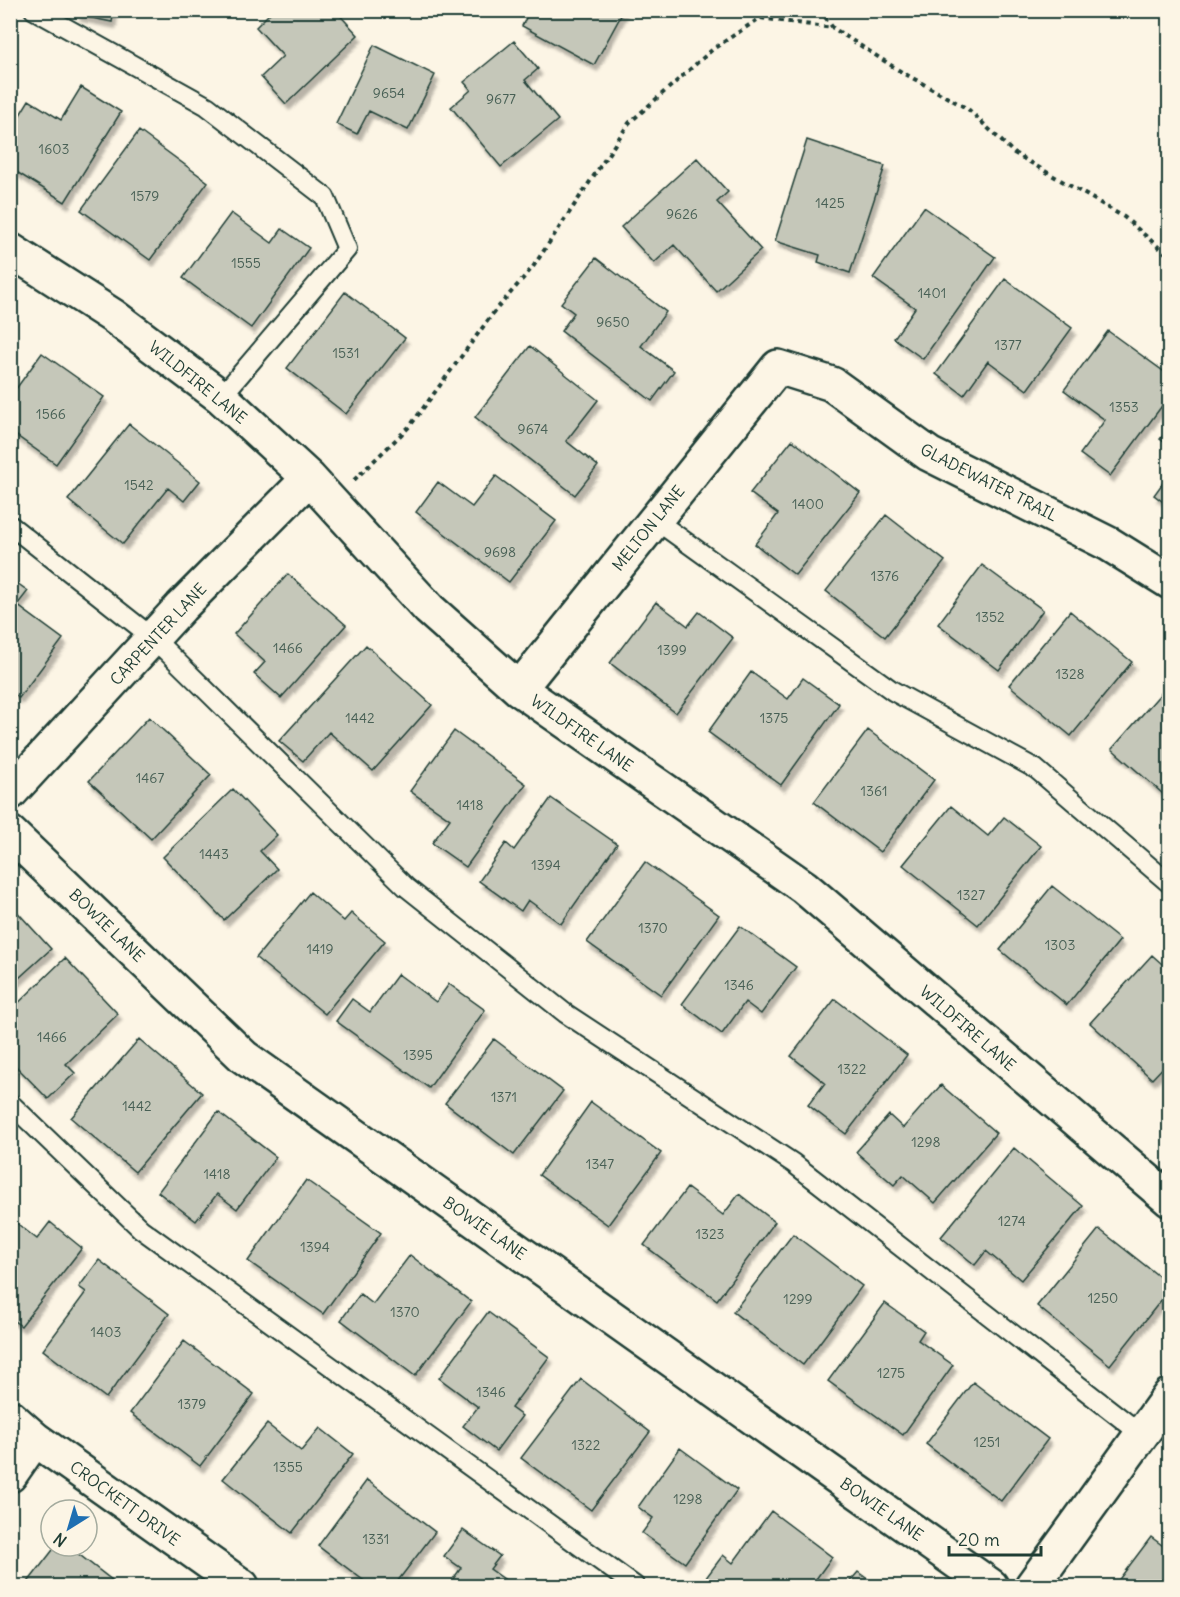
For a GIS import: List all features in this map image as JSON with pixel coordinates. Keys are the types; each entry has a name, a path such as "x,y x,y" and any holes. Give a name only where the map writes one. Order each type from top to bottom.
{"street":[{"name":"WILDFIRE LANE","path":"10,250 113,316 221,397 309,478 429,609 519,689 804,887 1170,1200"},
{"name":"MELTON LANE","path":"519,689 777,367"},
{"name":"GLADEWATER TRAIL","path":"777,367 832,384 929,454 1109,544 1170,582"},
{"name":"CARPENTER LANE","path":"10,793 153,638 309,478"},
{"name":"BOWIE LANE","path":"10,833 244,1057 991,1587"},
{"path":"1032,1587 1170,1395"},
{"name":"CROCKETT DRIVE","path":"10,1417 35,1439 242,1587"},
{"path":"10,1475 35,1439"}],"lane":[{"path":"34,10 207,106 325,197 347,249 221,397"},
{"path":"654,519 893,691 1036,769 1170,884"},
{"path":"10,525 153,638 406,887 565,1013 793,1163 1141,1434"},
{"path":"10,1104 141,1228 635,1587"}],"path":[{"path":"330,503 410,426 494,312 533,267 629,123 714,49 760,18 764,10"},
{"path":"820,10 833,28 900,71 968,109 1014,153 1124,217 1170,257"},
{"path":"760,18 833,28"}],"building":[{"path":"78,10 114,10 112,22 77,15"},
{"path":"273,10 335,10 358,35 286,104 261,77 283,56 256,27"},
{"path":"530,10 624,10 594,65 522,26"},
{"path":"514,41 538,69 525,80 558,120 501,167 451,107 471,90 464,82"},
{"path":"374,45 435,75 408,130 369,111 357,134 336,124"},
{"path":"81,87 121,112 65,202 10,168 10,131 29,100 61,120"},
{"path":"139,131 208,182 150,260 81,210"},
{"path":"807,140 885,166 850,273 818,262 820,255 775,241"},
{"path":"697,158 728,192 717,202 761,250 716,291 674,245 654,263 621,227"},
{"path":"924,207 995,257 923,359 894,338 915,308 873,278"},
{"path":"231,213 272,243 282,229 309,248 251,328 183,278"},
{"path":"596,258 666,312 641,346 674,371 652,401 561,331 574,313 561,303"},
{"path":"1005,279 1072,328 1027,390 988,361 964,395 936,374"},
{"path":"345,292 405,338 346,414 287,368"},
{"path":"1108,331 1170,376 1170,395 1110,476 1080,454 1105,420 1064,390"},
{"path":"530,346 598,400 566,441 598,466 575,495 475,417"},
{"path":"42,353 104,397 56,464 10,431 10,397"},
{"path":"129,424 200,481 184,501 168,488 123,544 68,500"},
{"path":"1170,427 1170,446 1160,439"},
{"path":"792,440 860,493 795,575 755,544 778,514 750,493"},
{"path":"1170,473 1170,507 1154,495"},
{"path":"496,476 556,521 509,582 416,512 438,482 472,507"},
{"path":"886,515 945,561 885,637 826,591"},
{"path":"982,565 1043,610 999,670 938,624"},
{"path":"288,574 346,625 281,698 254,674 265,662 234,634"},
{"path":"10,578 28,591 17,605 63,639 19,698 10,691"},
{"path":"656,602 688,626 699,612 733,638 676,713 610,663"},
{"path":"1070,611 1132,662 1071,736 1009,685"},
{"path":"366,645 432,705 373,771 329,732 303,761 279,741"},
{"path":"751,672 788,699 803,678 839,704 781,785 708,732"},
{"path":"1170,683 1170,800 1112,749"},
{"path":"149,717 211,775 151,839 89,781"},
{"path":"868,730 934,780 880,852 814,802"},
{"path":"454,731 526,784 466,867 432,843 450,819 410,791"},
{"path":"233,789 277,835 260,851 277,869 224,920 163,857"},
{"path":"551,798 617,844 561,924 528,900 521,911 479,881 506,843 514,850"},
{"path":"951,806 988,836 1004,817 1041,846 978,925 903,865"},
{"path":"645,862 719,915 661,995 587,942"},
{"path":"1052,886 1120,940 1067,1005 1000,950"},
{"path":"310,892 344,921 351,913 385,941 325,1014 256,958"},
{"path":"10,904 51,949 10,986"},
{"path":"740,926 796,967 761,1014 745,1002 722,1034 682,1004"},
{"path":"1152,955 1170,971 1170,1060 1152,1079 1090,1023"},
{"path":"65,958 118,1014 66,1064 75,1073 48,1099 10,1060 10,1011"},
{"path":"398,974 436,1002 449,984 485,1010 429,1088 336,1021 352,999 370,1012"},
{"path":"835,999 907,1055 846,1134 808,1105 825,1083 791,1056"},
{"path":"139,1039 202,1093 135,1172 71,1118"},
{"path":"494,1039 563,1091 514,1155 445,1103"},
{"path":"941,1085 996,1133 935,1203 903,1175 894,1185 856,1152 889,1115 903,1128"},
{"path":"591,1102 661,1153 608,1225 539,1175"},
{"path":"218,1112 276,1157 237,1209 217,1194 196,1221 158,1192"},
{"path":"1014,1148 1083,1206 1021,1280 986,1251 975,1265 941,1237"},
{"path":"306,1180 381,1233 323,1314 248,1261"},
{"path":"687,1188 723,1215 739,1194 775,1222 717,1300 644,1245"},
{"path":"10,1218 37,1239 50,1222 82,1248 21,1326 10,1318"},
{"path":"1099,1229 1170,1285 1170,1289 1110,1365 1037,1306"},
{"path":"793,1234 862,1286 803,1365 733,1312"},
{"path":"410,1255 471,1302 415,1376 341,1320 360,1294 373,1304"},
{"path":"99,1260 169,1314 106,1398 43,1350 86,1292 79,1287"},
{"path":"885,1303 924,1331 918,1340 953,1365 903,1435 828,1381"},
{"path":"488,1312 549,1357 511,1408 522,1416 496,1451 463,1426 478,1407 439,1378"},
{"path":"184,1341 254,1394 200,1466 130,1413"},
{"path":"581,1379 650,1432 591,1510 521,1458"},
{"path":"973,1382 1048,1439 1001,1501 926,1444"},
{"path":"267,1424 301,1451 320,1428 353,1454 292,1533 223,1479"},
{"path":"680,1448 737,1490 685,1563 642,1533 653,1518 638,1507"},
{"path":"367,1480 435,1532 394,1586 371,1586 318,1546"},
{"path":"771,1511 832,1557 811,1586 706,1586 702,1583 723,1555 733,1563"},
{"path":"463,1530 500,1556 490,1569 514,1586 448,1586 461,1568 444,1556"},
{"path":"1151,1537 1170,1551 1170,1586 1114,1586"},
{"path":"47,1558 83,1558 113,1581 109,1586 25,1586"},
{"path":"858,1572 877,1586 846,1586"}]}
